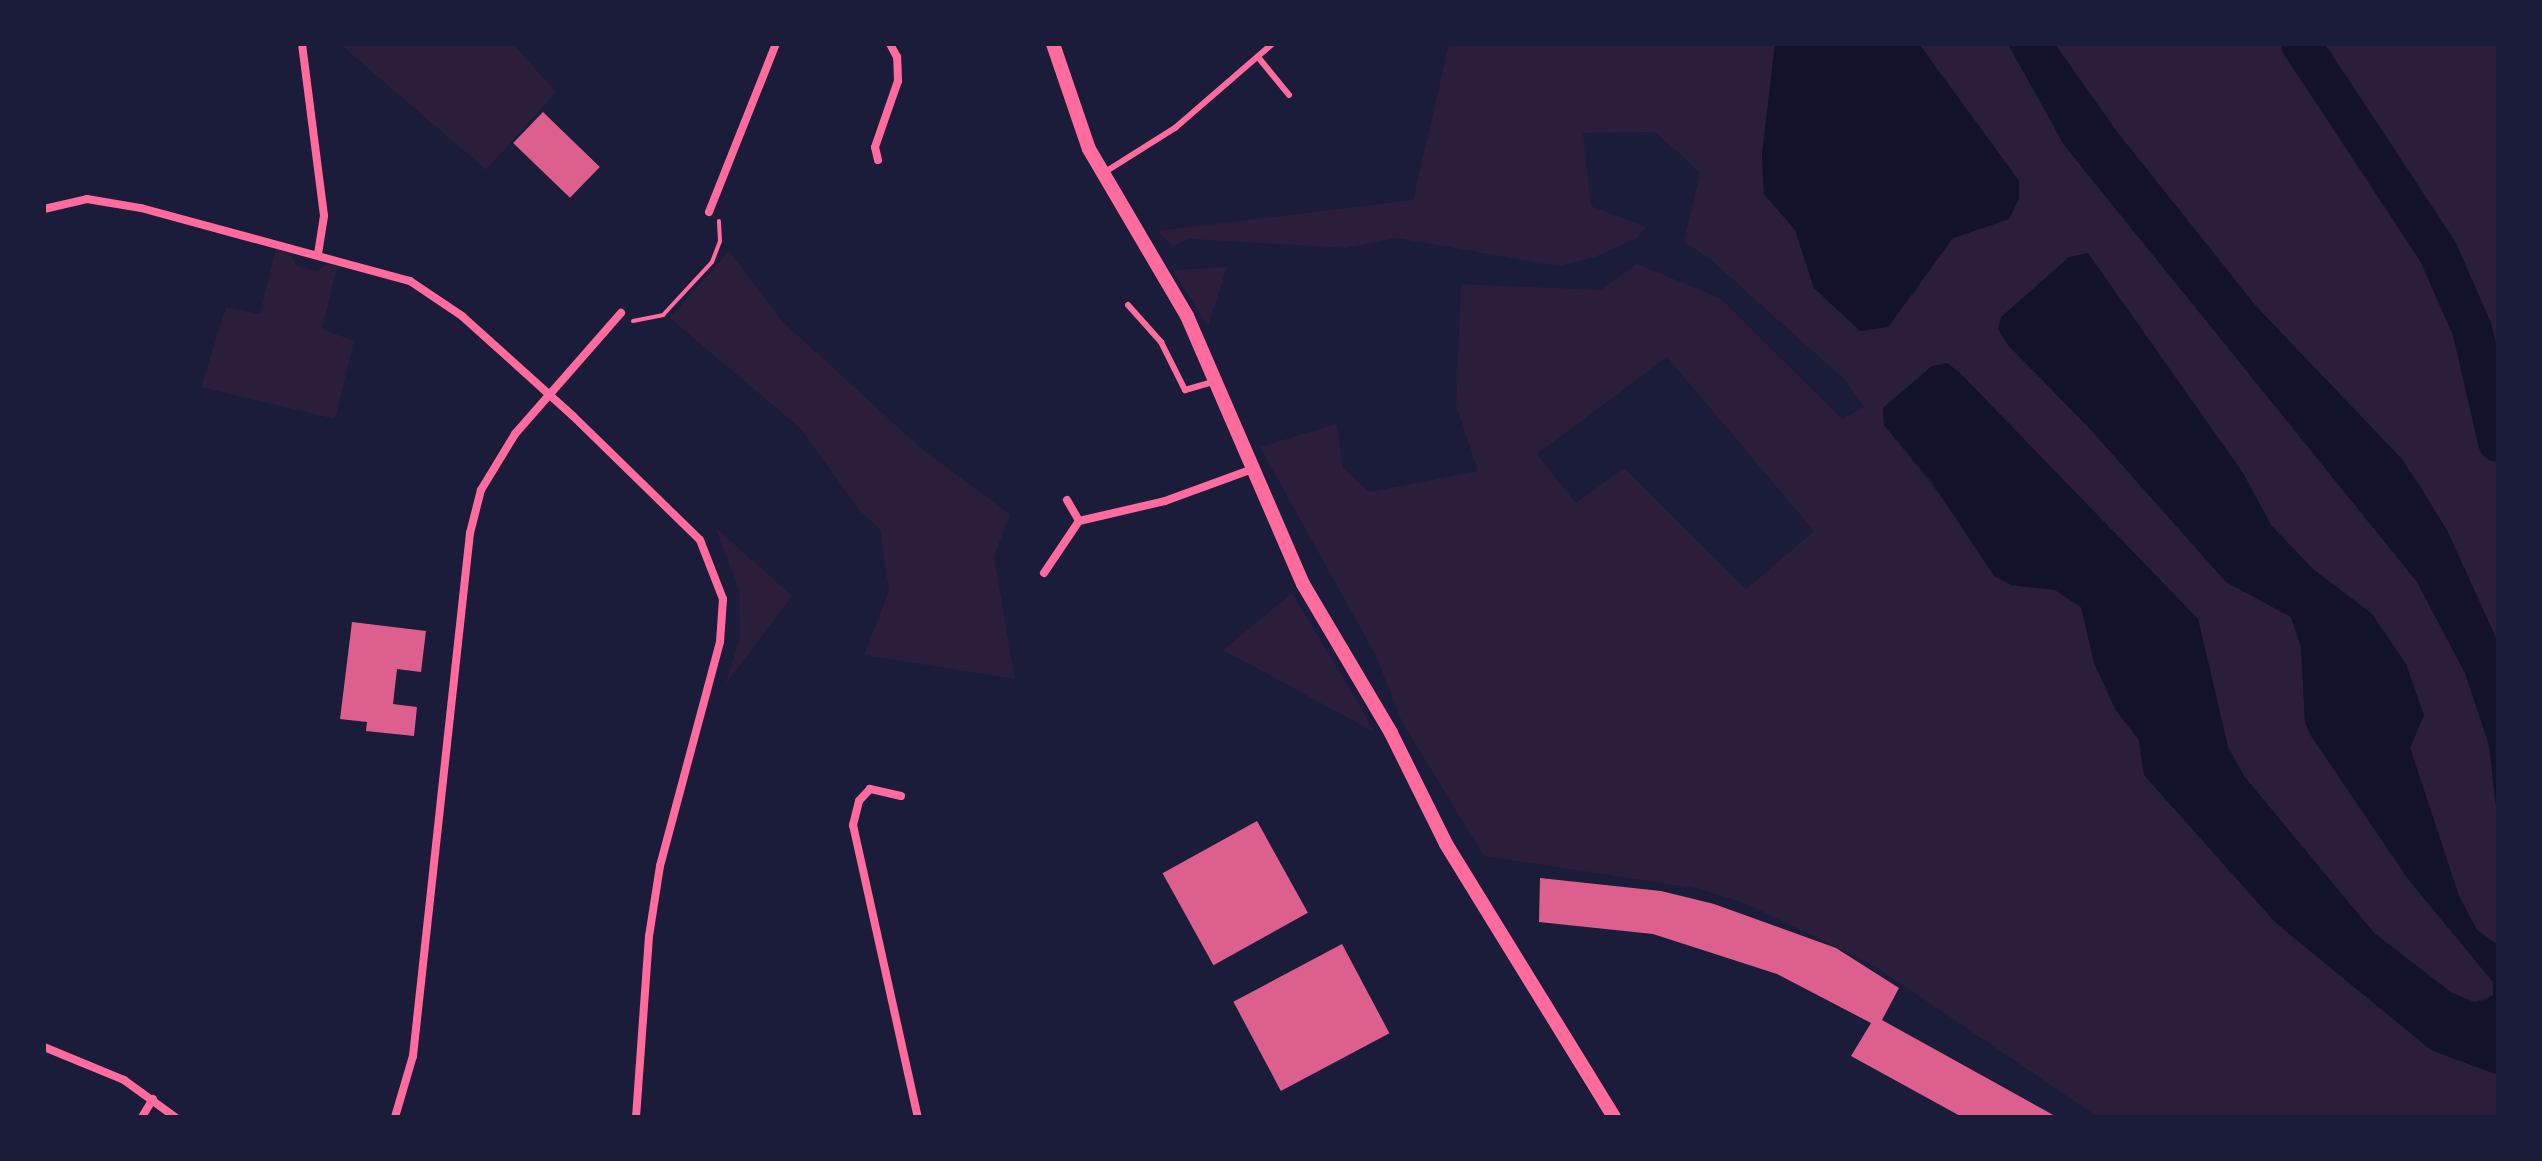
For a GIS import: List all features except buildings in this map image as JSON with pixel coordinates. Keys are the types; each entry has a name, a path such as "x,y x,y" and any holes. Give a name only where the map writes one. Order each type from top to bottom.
{"street":[{"path":"302,44 324,216 318,253"},
{"path":"709,212 776,44"},
{"path":"878,160 875,147 898,81 890,44"},
{"path":"1053,44 1082,129 1102,174 1169,284 1218,381 1303,584 1391,733 1446,844 1614,1117"},
{"path":"44,209 65,201 103,201 318,253 410,281 436,296 549,395 691,530 713,562 723,599 711,682 658,880 636,1117"},
{"path":"395,1117 413,1056 470,533 496,458 621,313"},
{"path":"1044,573 1079,521 1165,501 1254,468"},
{"path":"1067,500 1079,521"},
{"path":"901,796 870,789 859,801 853,825 918,1117"},
{"path":"44,1047 99,1067 153,1099 175,1117"},
{"path":"142,1117 153,1099"}],"lane":[{"path":"1102,174 1175,128 1272,44"},
{"path":"1258,57 1289,95"},
{"path":"1128,305 1161,342 1185,390 1218,381"}],"path":[{"path":"621,313 640,322 663,315 712,262 721,229 709,212"}],"shaded area":[{"path":"340,44 513,44 556,92 486,170"},
{"path":"1449,44 1775,44 1762,155 1764,194 1795,230 1814,288 1914,295 1930,264 1953,238 2009,219 2019,199 2019,181 1919,44 2008,44 2065,145 2417,582 2465,673 2489,745 2498,824 2498,945 2477,930 2459,896 2410,747 2424,715 2372,614 2314,570 2270,525 2243,473 2088,254 2001,317 1998,329 2007,344 2091,430 2226,582 2291,617 2301,647 2305,723 2408,879 2493,982 2493,995 2474,1002 2452,993 2374,933 2244,776 2228,747 2198,619 1960,373 1932,366 1883,408 1884,425 2011,585 2055,590 2081,608 2115,709 2139,740 2144,775 2276,923 2431,1050 2498,1075 2498,1117 2098,1117 1873,965 1747,904 1700,889 1484,856 1402,722 1376,656 1260,447 1337,424 1343,468 1369,492 1478,471 1456,405 1461,284 1601,290 1637,264 1720,298 1842,419 1864,407 1844,379 1709,258 1684,242 1700,172 1655,132 1583,133 1591,206 1646,227 1637,238 1595,257 1558,266 1397,238 1346,248 1190,239 1173,246 1157,231 1413,200","holes":["1667,357 1814,531 1746,589 1624,468 1576,503 1537,454"]},
{"path":"1775,44 1919,44 2019,181 2019,199 2009,219 1953,238 1888,327 1860,331 1814,288 1795,230 1764,194 1762,155"},
{"path":"2008,44 2055,44 2118,133 2256,306 2401,458 2423,491 2448,532 2498,642 2498,824 2489,745 2465,673 2417,582 2064,145"},
{"path":"2037,44 2498,44 2498,703 2445,564"},
{"path":"276,249 291,254 296,266 317,271 328,264 337,267 322,329 354,341 335,419 201,387 226,307 260,314"},
{"path":"729,251 783,322 923,450 1010,514 994,557 1015,679 864,655 889,591 880,529 860,511 801,429 670,318"},
{"path":"2088,253 2243,473 2271,525 2314,570 2372,614 2406,664 2424,715 2410,748 2459,896 2477,930 2498,945 2498,1075 2431,1050 2276,923 2144,775 2139,740 2115,709 2094,663 2081,607 2055,590 2011,585 1994,576 1931,481 1884,425 1883,408 1932,366 1947,363 1960,373 2198,619 2228,747 2244,776 2374,933 2452,993 2474,1002 2493,995 2493,982 2408,879 2311,736 2305,723 2301,647 2291,617 2226,582 2091,430 2007,344 1998,329 2001,317 2069,257"},
{"path":"1227,267 1208,327 1173,270"},
{"path":"715,527 792,596 725,685 740,638 739,589"},
{"path":"1292,593 1364,713 1374,732 1223,650"}],"waterway":[{"path":"2301,44 2438,252 2472,329 2498,442"}]}
